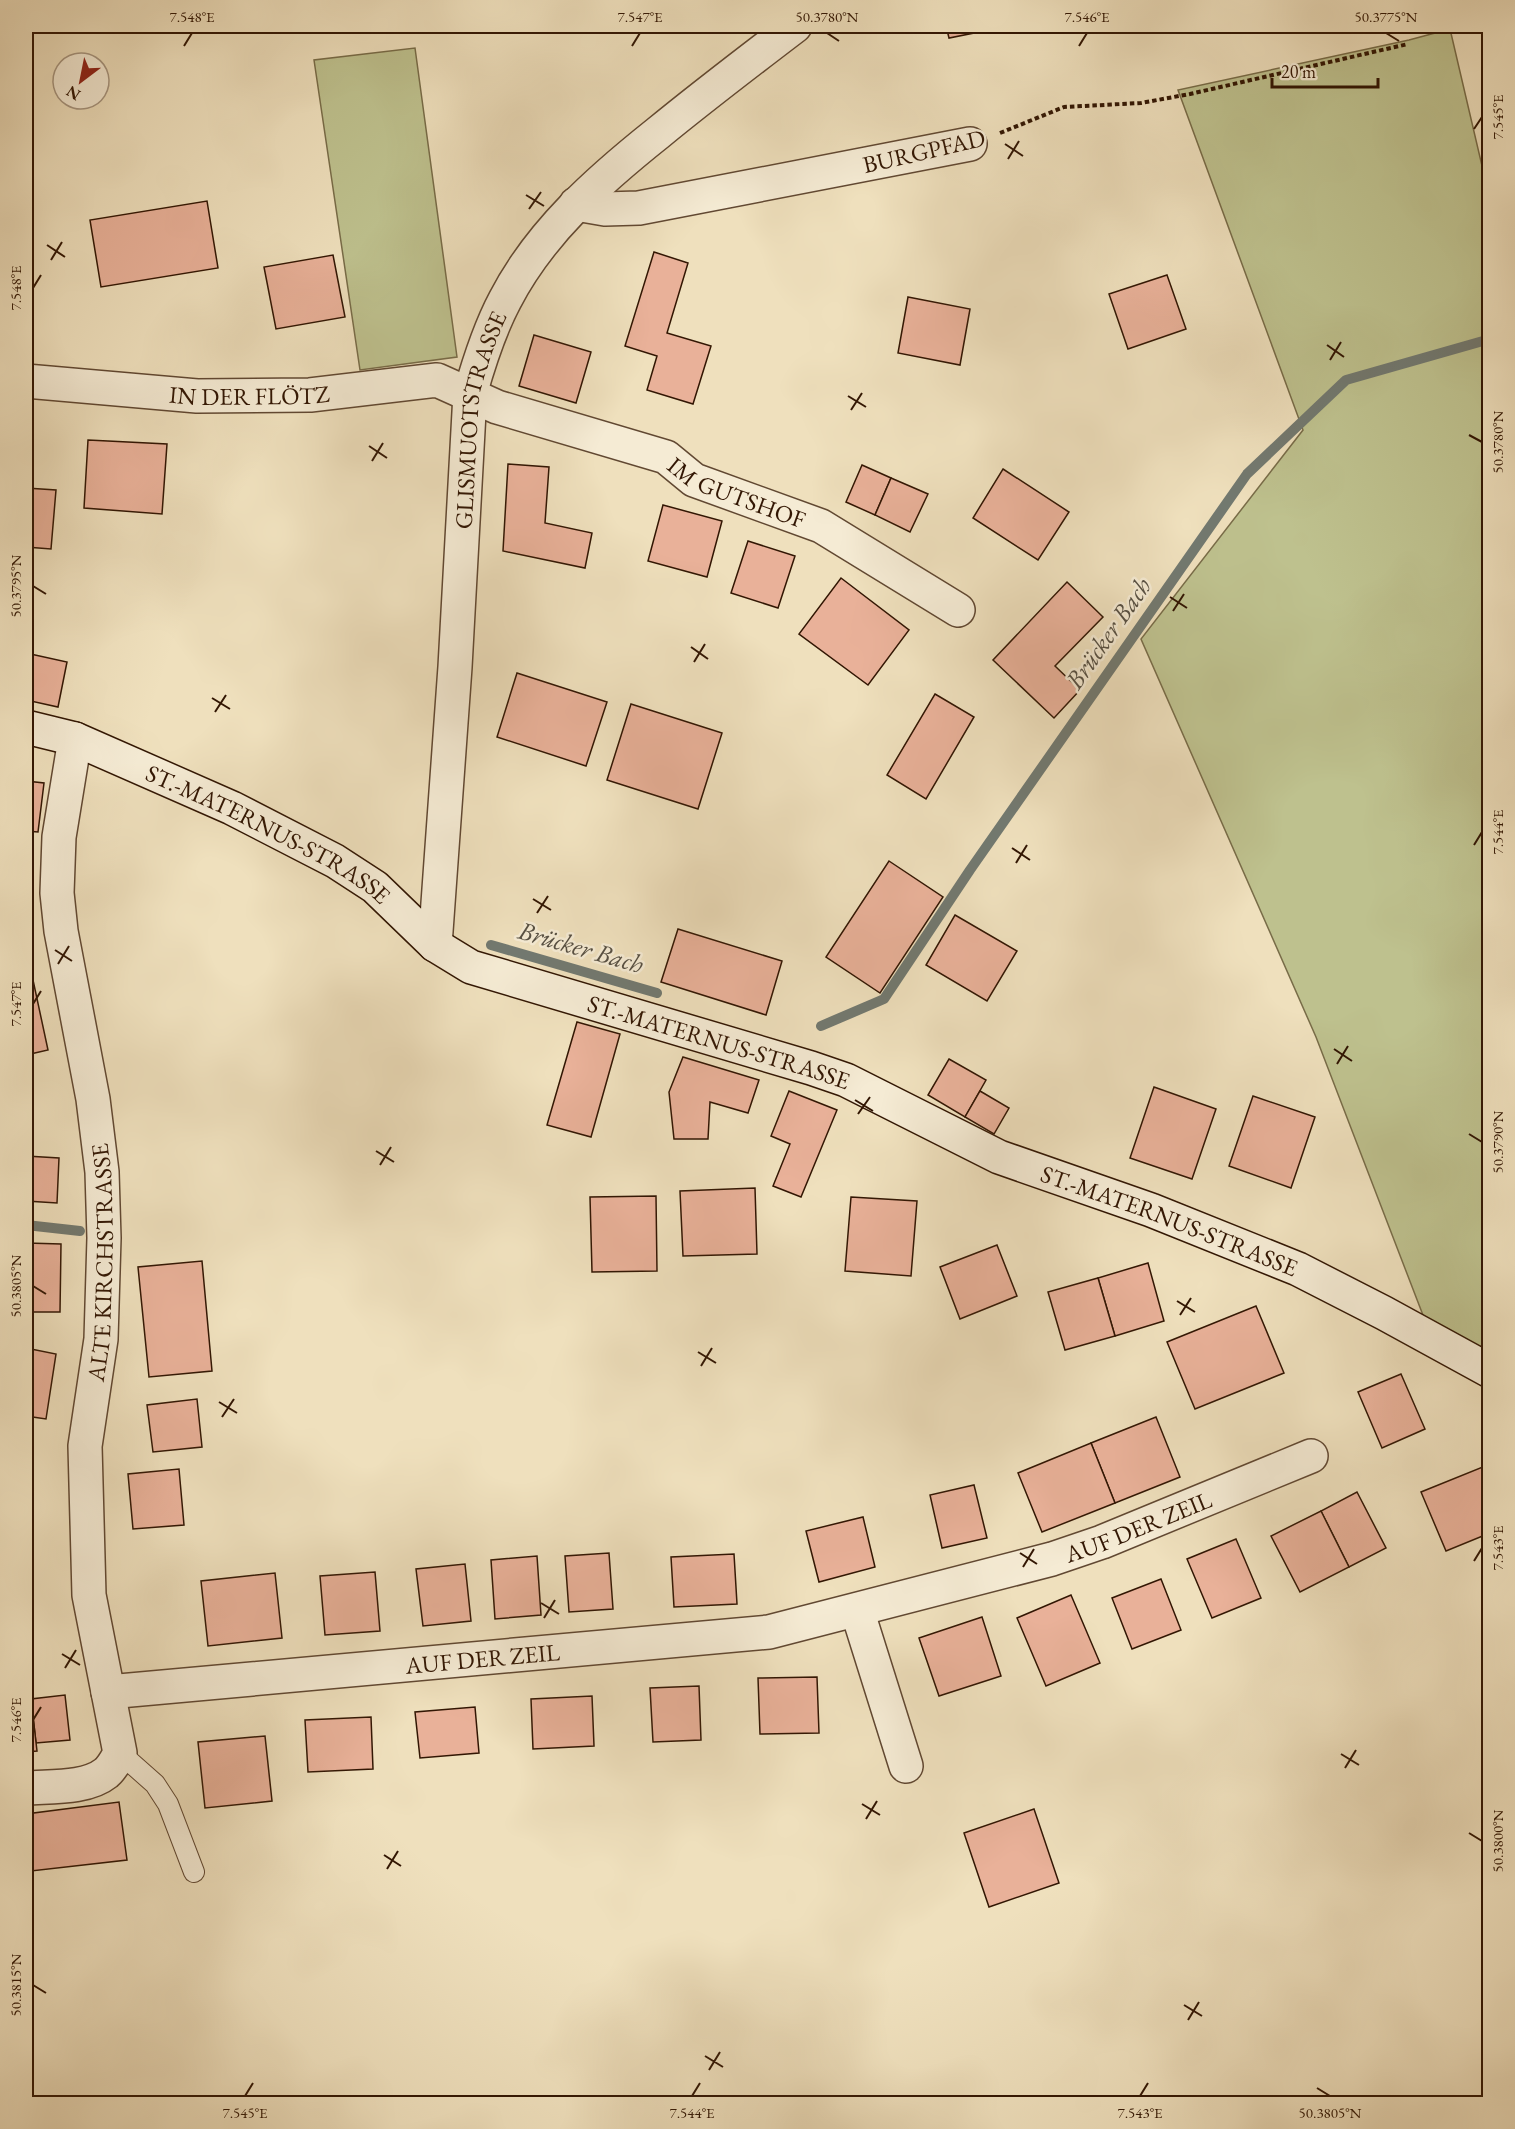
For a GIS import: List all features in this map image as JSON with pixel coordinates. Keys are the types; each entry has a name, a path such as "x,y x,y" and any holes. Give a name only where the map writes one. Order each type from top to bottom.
{"street":[{"name":"GLISMUOTSTRASSE","path":"435,945 455,667 470,394 480,356 505,299 539,248 576,204 654,136 795,26"},
{"name":"BURGPFAD","path":"576,204 605,209 639,208 970,144"},
{"name":"IN DER FLÖTZ","path":"26,381 197,396 310,395 437,380 470,394"},
{"name":"IM GUTSHOF","path":"470,394 497,407 666,457 694,480 821,526 958,610"},
{"name":"ST.-MATERNUS-STRASSE","path":"26,727 75,739 232,808 335,861 375,887 435,945 471,967 846,1080 999,1157 1152,1210 1298,1269 1490,1371"},
{"name":"ALTE KIRCHSTRASSE","path":"75,739 59,837 57,893 61,931 93,1099 102,1172 104,1238 101,1339 85,1446 89,1595 120,1753"},
{"name":"AUF DER ZEIL","path":"108,1692 769,1632 1052,1559 1311,1456"},
{"path":"857,1611 906,1766"},
{"path":"26,1788 82,1783 104,1774 113,1767 120,1753"}],"lane":[{"path":"120,1753 155,1784 168,1804 194,1872"}],"path":[{"name":"BURGPFAD","path":"970,144 1064,107 1141,103 1408,44"}],"green space":[{"path":"1450,29 1490,200 1489,1369 1431,1336 1316,1037 1141,639 1303,430 1178,90"},
{"path":"415,48 457,357 360,370 314,60"}],"building":[{"path":"946,26 1009,26 949,38"},
{"path":"1291,26 1323,26 1292,32"},
{"path":"207,201 218,268 101,287 90,220"},
{"path":"654,252 688,263 667,333 711,346 693,404 647,390 657,356 625,346"},
{"path":"333,255 345,317 276,329 264,267"},
{"path":"1167,275 1186,329 1128,349 1109,294"},
{"path":"908,297 970,309 960,365 898,353"},
{"path":"534,335 591,352 576,403 519,386"},
{"path":"88,440 167,444 162,514 84,508"},
{"path":"508,464 549,467 545,523 592,533 585,568 503,551"},
{"path":"862,465 891,478 875,515 846,502"},
{"path":"1003,469 1069,512 1038,560 973,518"},
{"path":"891,478 928,494 910,532 875,515"},
{"path":"26,488 56,490 51,549 26,547"},
{"path":"663,505 722,521 707,577 648,561"},
{"path":"748,541 795,556 778,608 731,593"},
{"path":"841,578 909,630 868,685 799,634"},
{"path":"1067,582 1103,617 1055,666 1080,690 1054,718 993,660"},
{"path":"26,653 67,662 58,707 26,700"},
{"path":"517,673 607,702 586,766 497,737"},
{"path":"935,694 974,717 926,799 887,775"},
{"path":"631,704 722,733 698,809 607,780"},
{"path":"26,781 44,783 38,832 26,831"},
{"path":"889,861 943,897 880,993 826,957"},
{"path":"955,915 1017,951 987,1001 926,965"},
{"path":"678,929 782,961 766,1015 661,982"},
{"path":"30,966 48,1050 26,1055 26,967"},
{"path":"577,1022 620,1034 591,1137 547,1125"},
{"path":"683,1057 759,1080 748,1113 710,1102 708,1139 674,1139 669,1092"},
{"path":"949,1059 986,1080 965,1117 928,1095"},
{"path":"1154,1087 1216,1109 1192,1179 1130,1158"},
{"path":"789,1091 837,1110 801,1197 773,1186 790,1144 771,1136"},
{"path":"980,1091 1009,1108 994,1134 965,1117"},
{"path":"1253,1096 1315,1117 1291,1188 1229,1166"},
{"path":"26,1156 59,1158 57,1203 26,1201"},
{"path":"755,1188 757,1254 683,1256 680,1191"},
{"path":"656,1196 657,1271 592,1272 590,1197"},
{"path":"851,1197 917,1201 911,1276 845,1271"},
{"path":"26,1243 61,1244 60,1312 26,1312"},
{"path":"997,1245 1017,1296 960,1319 940,1267"},
{"path":"202,1261 212,1371 149,1377 138,1267"},
{"path":"1148,1263 1164,1321 1115,1336 1098,1278"},
{"path":"1098,1278 1115,1336 1065,1350 1048,1292"},
{"path":"1256,1306 1284,1373 1195,1409 1167,1342"},
{"path":"26,1348 56,1354 46,1419 26,1416"},
{"path":"1401,1374 1425,1429 1382,1448 1358,1392"},
{"path":"197,1399 202,1447 153,1452 147,1405"},
{"path":"1156,1417 1180,1477 1115,1503 1091,1443"},
{"path":"1091,1443 1115,1503 1042,1532 1018,1473"},
{"path":"1490,1464 1490,1533 1446,1551 1421,1492"},
{"path":"179,1469 184,1525 133,1529 128,1474"},
{"path":"974,1485 987,1538 942,1548 930,1495"},
{"path":"1357,1492 1386,1548 1349,1567 1321,1511"},
{"path":"1321,1511 1349,1567 1300,1592 1271,1536"},
{"path":"863,1517 875,1567 819,1582 806,1531"},
{"path":"1236,1539 1261,1598 1212,1618 1187,1559"},
{"path":"609,1553 613,1609 569,1612 565,1556"},
{"path":"734,1554 737,1604 674,1607 671,1557"},
{"path":"537,1556 541,1615 495,1619 491,1560"},
{"path":"465,1564 471,1621 423,1626 416,1569"},
{"path":"375,1572 380,1631 325,1635 320,1576"},
{"path":"275,1573 282,1638 208,1646 201,1581"},
{"path":"1161,1579 1181,1630 1132,1649 1112,1598"},
{"path":"1071,1595 1100,1663 1046,1686 1017,1618"},
{"path":"982,1617 1001,1676 939,1696 919,1638"},
{"path":"817,1677 819,1733 760,1734 758,1678"},
{"path":"699,1686 701,1740 653,1742 650,1688"},
{"path":"65,1695 70,1740 36,1743 31,1699"},
{"path":"592,1696 594,1746 533,1749 531,1699"},
{"path":"26,1699 31,1699 37,1751 26,1752"},
{"path":"475,1707 479,1753 420,1758 415,1712"},
{"path":"371,1717 373,1769 308,1772 305,1720"},
{"path":"265,1736 272,1801 205,1808 198,1742"},
{"path":"119,1802 127,1860 31,1871 26,1814"},
{"path":"1034,1809 1059,1883 989,1907 964,1833"}],"waterway":[{"name":"Brücker Bach","path":"821,1026 884,999 970,870 1247,474 1346,380 1490,339"},
{"name":"Brücker Bach","path":"491,945 657,993"},
{"name":"Brücker Bach","path":"26,1225 80,1231"}]}
